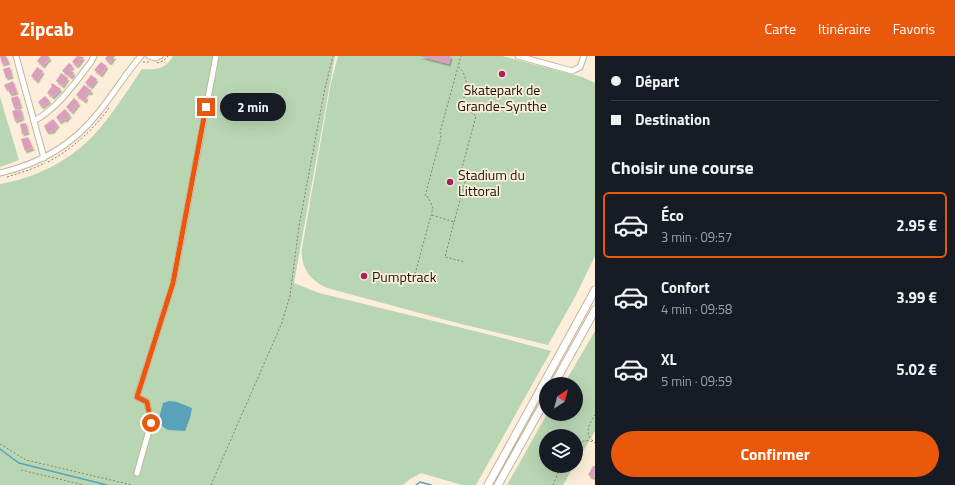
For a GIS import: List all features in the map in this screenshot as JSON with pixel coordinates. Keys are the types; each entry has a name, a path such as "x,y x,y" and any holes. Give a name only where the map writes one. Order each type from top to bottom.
{"highway":[{"path":"488,484 595,290"},
{"path":"558,377 595,310"},
{"path":"498,485 539,412"}],"street":[{"path":"16,56 44,158"},
{"path":"34,121 65,97 92,61 94,56"},
{"path":"0,173 23,167 44,158 65,145 88,125 100,112 139,58 145,56"},
{"path":"149,56 154,58 160,56"},
{"path":"137,473 151,423 147,402 137,397 173,283 216,56"},
{"path":"518,56 572,70 580,67 584,56"}],"path":[{"path":"211,485 281,325 290,296 299,226 324,88 333,56"},
{"path":"415,274 433,208 428,197 425,196 441,137 440,132 461,56"},
{"path":"458,66 463,72 467,86 462,105 476,116 460,175 465,182 445,257 465,262"},
{"path":"432,215 454,222"},
{"path":"593,442 588,432 590,423 595,415"},
{"path":"583,441 588,440 595,443"},
{"path":"0,444 26,460 132,485"},
{"path":"21,470 84,485"},
{"path":"553,485 558,473"}],"green space":[{"path":"173,56 335,56 294,283 319,293 551,351 476,485 462,485 421,473 403,485 0,485 0,184 25,178 49,168 71,155 91,138 104,123 142,69 160,68 167,64"},
{"name":"Stadium du Littoral","path":"338,56 502,56 582,77 595,83 595,256 575,297 548,345 457,323 327,288 311,277 307,272 303,262 302,248 331,83"},
{"path":"0,97 19,160 0,167"},
{"path":"595,331 595,431 583,451 583,429 539,429 539,473 570,473 563,485 507,485 543,421 583,421 583,377 568,377"}],"water":[{"path":"169,401 177,402 192,408 185,431 168,430 160,425 159,418 163,403"}],"building":[{"path":"0,56 6,56 9,62 2,64"},
{"path":"41,56 48,56 50,58 43,66 37,61"},
{"path":"77,56 84,57 77,66 72,62"},
{"path":"107,56 115,56 110,63 105,59"},
{"path":"419,56 451,56 449,64"},
{"path":"101,62 107,66 101,75 94,70"},
{"path":"69,63 73,66 70,70 74,73 71,77 62,71"},
{"path":"10,67 12,76 6,78 3,69"},
{"path":"37,67 43,71 37,81 31,76"},
{"path":"61,73 68,78 63,86 56,81"},
{"path":"91,75 97,79 91,87 85,83"},
{"path":"13,81 17,92 10,94 4,85"},
{"path":"52,83 61,89 53,97 47,93 52,86"},
{"path":"84,85 92,91 90,93 88,92 85,96 87,97 85,101 76,95"},
{"path":"18,96 21,106 14,108 11,98"},
{"path":"45,96 50,101 42,107 38,102"},
{"path":"74,98 79,103 72,112 66,107"},
{"path":"21,109 23,118 15,121 12,111"},
{"path":"65,109 70,115 66,120 64,119 60,122 56,117"},
{"path":"53,119 58,125 53,131 47,132 44,126"},
{"path":"26,123 28,132 22,134 20,124"},
{"path":"28,137 33,148 25,151 21,139"},
{"path":"593,466 595,466 594,478 588,475"}],"waterway":[{"path":"0,449 19,463 107,485"},
{"path":"416,485 420,482 431,485"}],"place":[{"name":"Skatepark de Grande-Synthe","path":"502,74"},
{"name":"Stadium du Littoral","path":"450,182"},
{"name":"Pumptrack","path":"364,276"}],"route":[{"path":"151,423 147,402 137,397 173,283 206,107"}]}
